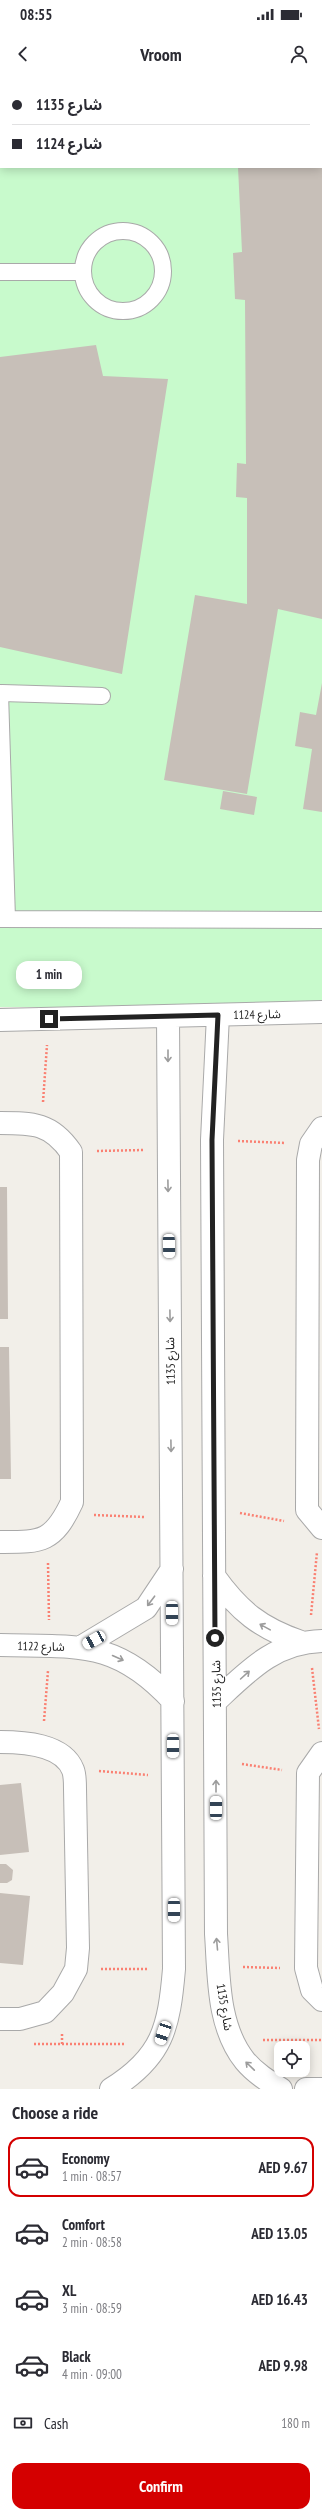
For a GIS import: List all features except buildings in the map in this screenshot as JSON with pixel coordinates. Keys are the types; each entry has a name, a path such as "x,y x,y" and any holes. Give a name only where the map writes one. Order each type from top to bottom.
{"street":[{"name":"شارع 1124","path":"0,1020 322,1012"},
{"name":"شارع 1135","path":"218,1015 212,1140 216,1934 222,2005 231,2040 245,2061 259,2074 281,2089"},
{"name":"شارع 1135","path":"111,2089 128,2079 144,2064 159,2044 170,2012 174,1969 168,1017"},
{"path":"0,1123 28,1123 42,1126 54,1132 71,1152 72,1502 59,1524 47,1536 35,1542 0,1542"},
{"path":"322,1128 311,1144 308,1160 307,1470 307,1510 322,1528"},
{"name":"شارع 1122","path":"81,1647 146,1608 172,1569"},
{"path":"214,1576 231,1600 254,1620 280,1635 312,1642"},
{"path":"216,1701 257,1664 282,1649 312,1642"},
{"name":"شارع 1122","path":"0,1645 81,1647 108,1653 132,1664 154,1681 173,1701"},
{"path":"0,1742 42,1746 62,1756 72,1769 76,1797 76,1969 63,1993 45,2012 20,2019 0,2019"},
{"path":"322,1753 308,1773 306,1968 312,1990 322,2000"},
{"path":"306,2089 322,2089"}],"lane":[{"path":"125,231 138,234 150,241 161,256 164,266 162,284 155,296 144,306 127,312 108,309 93,298 87,290 82,272 83,263 91,246 106,234 125,231"},
{"path":"0,272 82,272"},
{"path":"102,696 1,693 3,919 322,920"}],"path":[{"path":"42,1126 49,1019"},
{"path":"218,1967 306,1968"},
{"path":"76,1969 174,1969"},
{"path":"231,2040 322,2040"},
{"path":"31,2044 159,2044"}],"green space":[{"path":"0,168 322,168 322,1007 0,1007"}],"route":[{"path":"49,1019 218,1015 212,1140 215,1638"}]}
